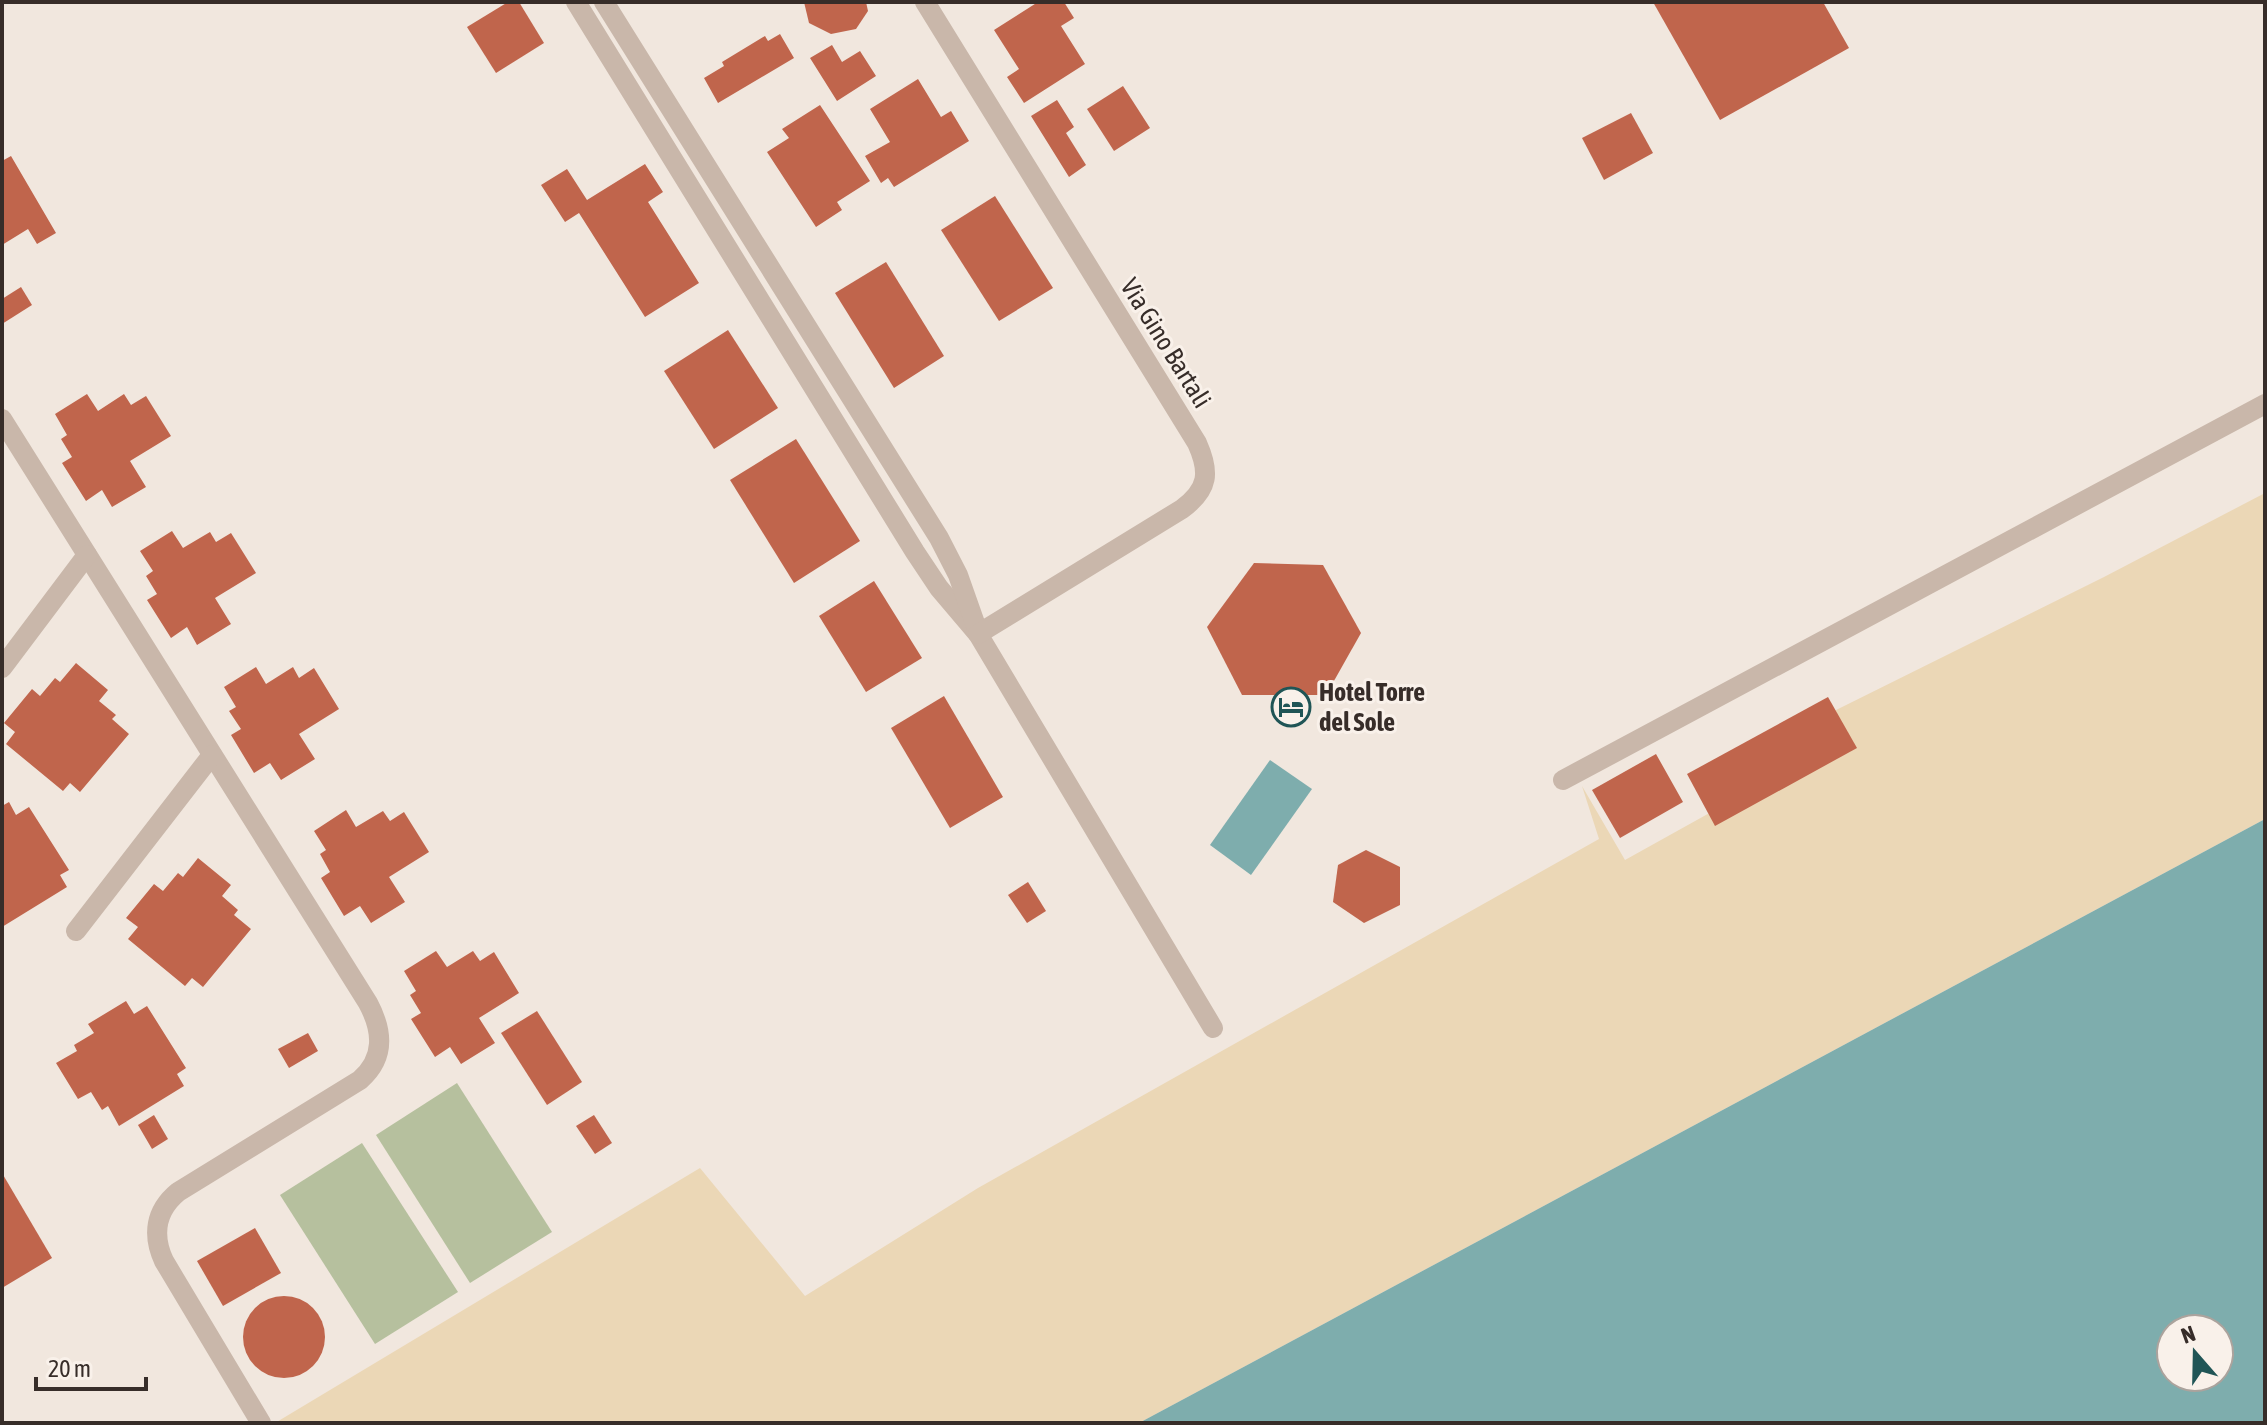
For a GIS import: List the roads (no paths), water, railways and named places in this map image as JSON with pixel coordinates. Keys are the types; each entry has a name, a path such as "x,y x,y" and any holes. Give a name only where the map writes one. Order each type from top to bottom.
{"street":[{"path":"576,2 927,571 978,634 1213,1028"},
{"path":"604,2 939,538 958,575 978,634"},
{"name":"Via Gino Bartali","path":"925,2 1197,443 1205,468 1202,490 1182,509 978,634"},
{"path":"732,256 755,243"},
{"path":"1563,780 2265,404"},
{"path":"2,419 368,1003 380,1035 377,1059 372,1069 360,1080 178,1192 163,1207 159,1217 157,1242 164,1261 261,1423"},
{"path":"2,668 87,555"},
{"path":"76,931 212,755"}],"water":[{"path":"1270,760 1312,789 1251,875 1210,845"},
{"path":"2265,819 2265,1423 1139,1423"}],"place":[{"name":"Hotel Torre del Sole","path":"1291,707"}]}
